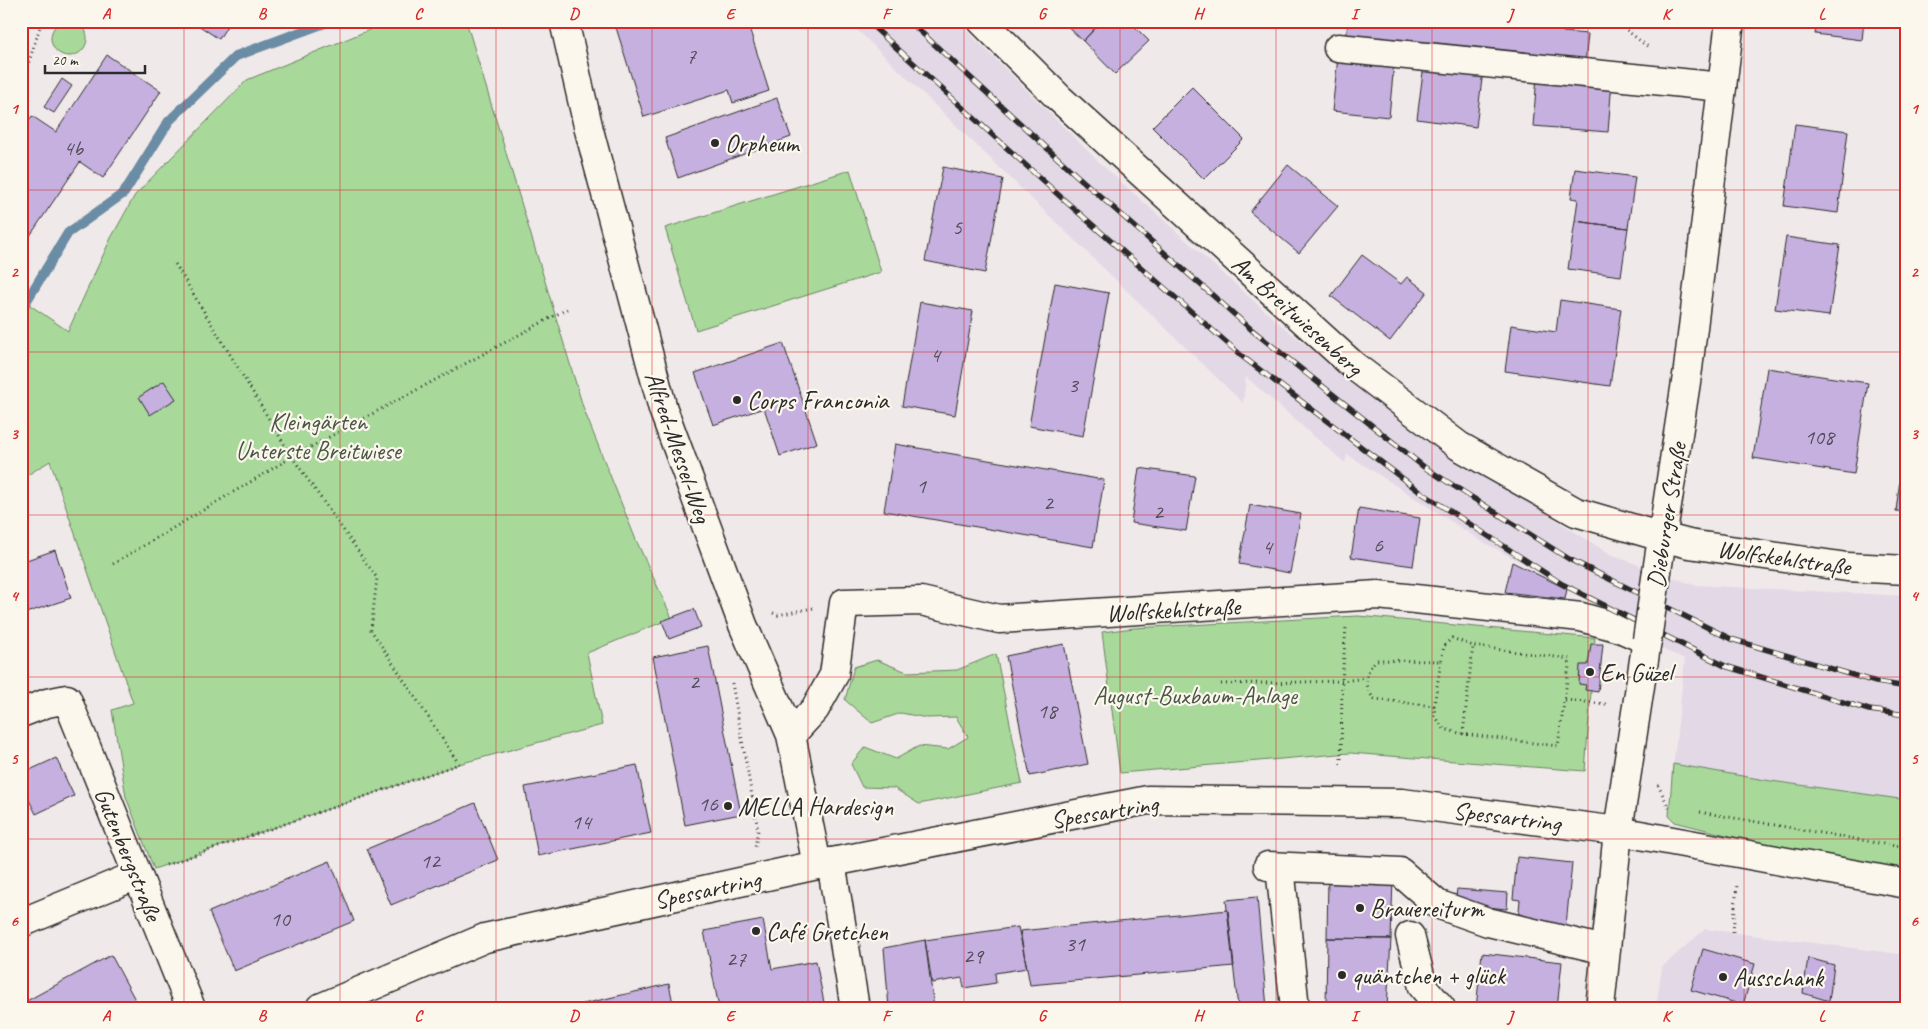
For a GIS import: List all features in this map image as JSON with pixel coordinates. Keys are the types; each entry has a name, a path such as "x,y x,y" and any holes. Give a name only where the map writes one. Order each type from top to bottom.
{"street":[{"name":"Alfred-Messel-Weg","path":"564,21 589,130 663,409 743,625 791,735 824,863 855,1008"},
{"name":"Am Breitwiesenberg","path":"982,21 1058,98 1354,366 1459,446 1576,512 1662,537"},
{"name":"Dieburger Straße","path":"1600,1008 1618,831 1688,369 1730,21"},
{"path":"1338,48 1722,87"},
{"name":"Wolfskehlstraße","path":"1662,537 1689,544 1847,567 1907,570"},
{"name":"Wolfskehlstraße","path":"844,603 921,601 999,620 1348,599 1378,595 1581,618 1620,628 1647,640"},
{"path":"791,735 815,709 834,675 844,603"},
{"name":"Gutenbergstraße","path":"21,713 47,703 67,699 191,1008"},
{"name":"Spessartring","path":"320,1008 486,938 824,863 1148,800 1402,803 1618,831 1907,884"},
{"path":"1295,1008 1274,866 1400,872 1437,904 1488,922 1606,950"},
{"path":"21,923 137,875"},
{"path":"1410,936 1423,987 1441,1008"}],"path":[{"path":"21,86 42,21"},
{"path":"137,875 459,764 371,630 377,578 292,457 174,262"},
{"path":"113,564 292,457 567,309"},
{"path":"1341,764 1342,681 1348,599"},
{"path":"769,612 778,615 844,603"},
{"path":"1452,638 1473,646 1570,659 1558,746 1463,734 1444,728 1435,716 1434,706 1444,646 1452,638"},
{"path":"1463,734 1473,646"},
{"path":"1434,706 1374,699 1367,691 1366,678 1370,666 1377,660 1441,661"},
{"path":"1221,684 1342,681 1366,678"},
{"path":"1565,700 1610,705"},
{"path":"1699,812 1907,848"},
{"path":"1733,932 1737,884"}],"shaded area":[{"path":"848,21 957,21 1100,163 1276,321 1406,424 1611,555 1694,585 1907,596 1907,811 1671,787 1685,659 1607,626 1609,609 1483,542 1347,454 1345,463 1246,377 1243,403"},
{"path":"1705,929 1907,955 1907,1008 1656,1008 1662,967"}],"green space":[{"path":"69,20 76,21 82,25 86,31 86,45 82,51 76,55 69,56 62,55 56,51 52,45 51,38 52,31 56,25 62,21"},
{"name":"Kleingärten Unterste Breitwiese","path":"391,21 466,21 584,410 636,540 672,618 587,653 602,725 459,764 154,869 126,797 112,710 133,703 50,461 21,479 21,299 68,331 111,238 135,195 247,80"},
{"path":"850,170 881,272 696,330 665,228"},
{"name":"August-Buxbaum-Anlage","path":"1358,616 1595,638 1585,771 1350,753 1120,773 1102,632 1133,628"},
{"path":"996,654 1022,783 919,804 894,788 862,787 851,764 865,747 896,759 919,746 948,749 968,737 956,717 927,718 901,713 872,723 845,700 854,667 877,660 907,672 957,670"},
{"path":"1673,764 1771,781 1907,800 1907,881 1675,822 1669,816"}],"building":[{"path":"192,21 230,21 219,39"},
{"path":"614,21 747,21 769,91 733,103 729,90 644,117"},
{"path":"1062,21 1102,21 1083,41"},
{"path":"1102,21 1129,21 1149,41 1115,74 1083,41"},
{"path":"1348,21 1448,21 1470,23 1470,21 1564,21 1563,32 1588,34 1585,64 1346,40"},
{"path":"1817,21 1864,21 1862,40 1815,34"},
{"path":"107,55 161,91 103,178 80,162 21,249 21,132 32,116 56,132"},
{"path":"1338,57 1394,63 1389,117 1332,111"},
{"path":"1424,64 1483,71 1476,127 1417,119"},
{"path":"1537,76 1612,81 1608,132 1533,126"},
{"path":"62,79 72,86 54,113 44,107"},
{"path":"1192,87 1244,139 1204,179 1152,127"},
{"path":"777,98 791,137 678,178 665,138"},
{"path":"1795,124 1848,131 1838,213 1784,206"},
{"path":"1288,165 1338,206 1299,253 1250,212"},
{"path":"943,167 1003,179 985,273 925,261"},
{"path":"1575,169 1635,177 1628,228 1575,221 1578,199 1571,198"},
{"path":"1575,221 1628,228 1621,276 1568,269"},
{"path":"1786,237 1840,245 1829,316 1775,309"},
{"path":"1362,255 1401,284 1407,277 1427,292 1390,341 1331,296"},
{"path":"1055,283 1109,293 1083,436 1029,426"},
{"path":"1560,300 1621,309 1610,386 1505,371 1511,325 1556,332"},
{"path":"920,302 973,311 955,415 902,406"},
{"path":"783,343 817,443 780,456 764,408 713,425 695,373"},
{"path":"1767,368 1868,383 1854,474 1753,458"},
{"path":"164,381 176,399 150,415 139,397"},
{"path":"895,444 1104,480 1093,547 884,511"},
{"path":"1903,456 1907,456 1907,512 1896,511"},
{"path":"1139,468 1195,476 1186,531 1131,523"},
{"path":"1250,505 1301,514 1290,573 1239,564"},
{"path":"1359,508 1420,518 1413,566 1351,557"},
{"path":"55,550 71,598 23,614 21,562"},
{"path":"1512,562 1567,589 1565,599 1505,592"},
{"path":"694,609 701,627 669,639 662,621"},
{"path":"1064,644 1088,764 1030,776 1006,656"},
{"path":"1591,644 1603,644 1598,692 1585,690 1586,685 1579,684 1580,665 1588,665"},
{"path":"708,646 741,814 685,825 653,657"},
{"path":"56,758 74,796 36,814 21,784 21,774"},
{"path":"637,765 651,833 538,856 525,787"},
{"path":"475,803 498,860 391,905 367,849"},
{"path":"1517,857 1572,863 1566,926 1518,921 1520,900 1513,899"},
{"path":"330,861 354,921 234,971 209,912"},
{"name":"Brauereiturm","path":"1328,876 1393,878 1391,939 1327,938"},
{"path":"1457,889 1508,893 1507,909 1455,904"},
{"path":"1257,897 1267,1008 1238,1008 1226,900"},
{"path":"1228,910 1234,966 1030,985 1020,931"},
{"path":"763,920 772,969 816,961 825,1008 719,1008 704,931"},
{"path":"1018,927 1027,968 995,973 996,983 964,988 962,978 932,983 925,940"},
{"path":"1327,938 1391,939 1387,1008 1326,1008"},
{"path":"925,940 934,1008 889,1008 884,948"},
{"name":"Ausschank","path":"1703,949 1755,964 1743,1005 1691,990"},
{"path":"1482,953 1562,962 1557,1008 1476,1008"},
{"path":"111,955 139,1007 21,1008 21,1004"},
{"path":"1808,958 1834,965 1829,1001 1803,993"},
{"path":"669,984 674,1008 566,1008"}],"waterway":[{"path":"21,310 68,233 124,193 169,121 236,56 330,21"}],"railway":[{"path":"867,21 1063,199 1243,357 1419,491 1562,584 1725,666 1869,710 1907,715"},
{"path":"909,21 1075,174 1252,330 1424,467 1569,559 1731,639 1876,682 1907,687"}],"place":[{"name":"Orpheum","path":"715,143"},
{"name":"Corps Franconia","path":"737,400"},
{"name":"En Güzel","path":"1590,672"},
{"name":"MELLA Hardesign","path":"728,806"},
{"name":"Brauereiturm","path":"1360,908"},
{"name":"Café Gretchen","path":"756,931"},
{"name":"quäntchen + glück","path":"1342,975"},
{"name":"Ausschank","path":"1723,977"}]}
